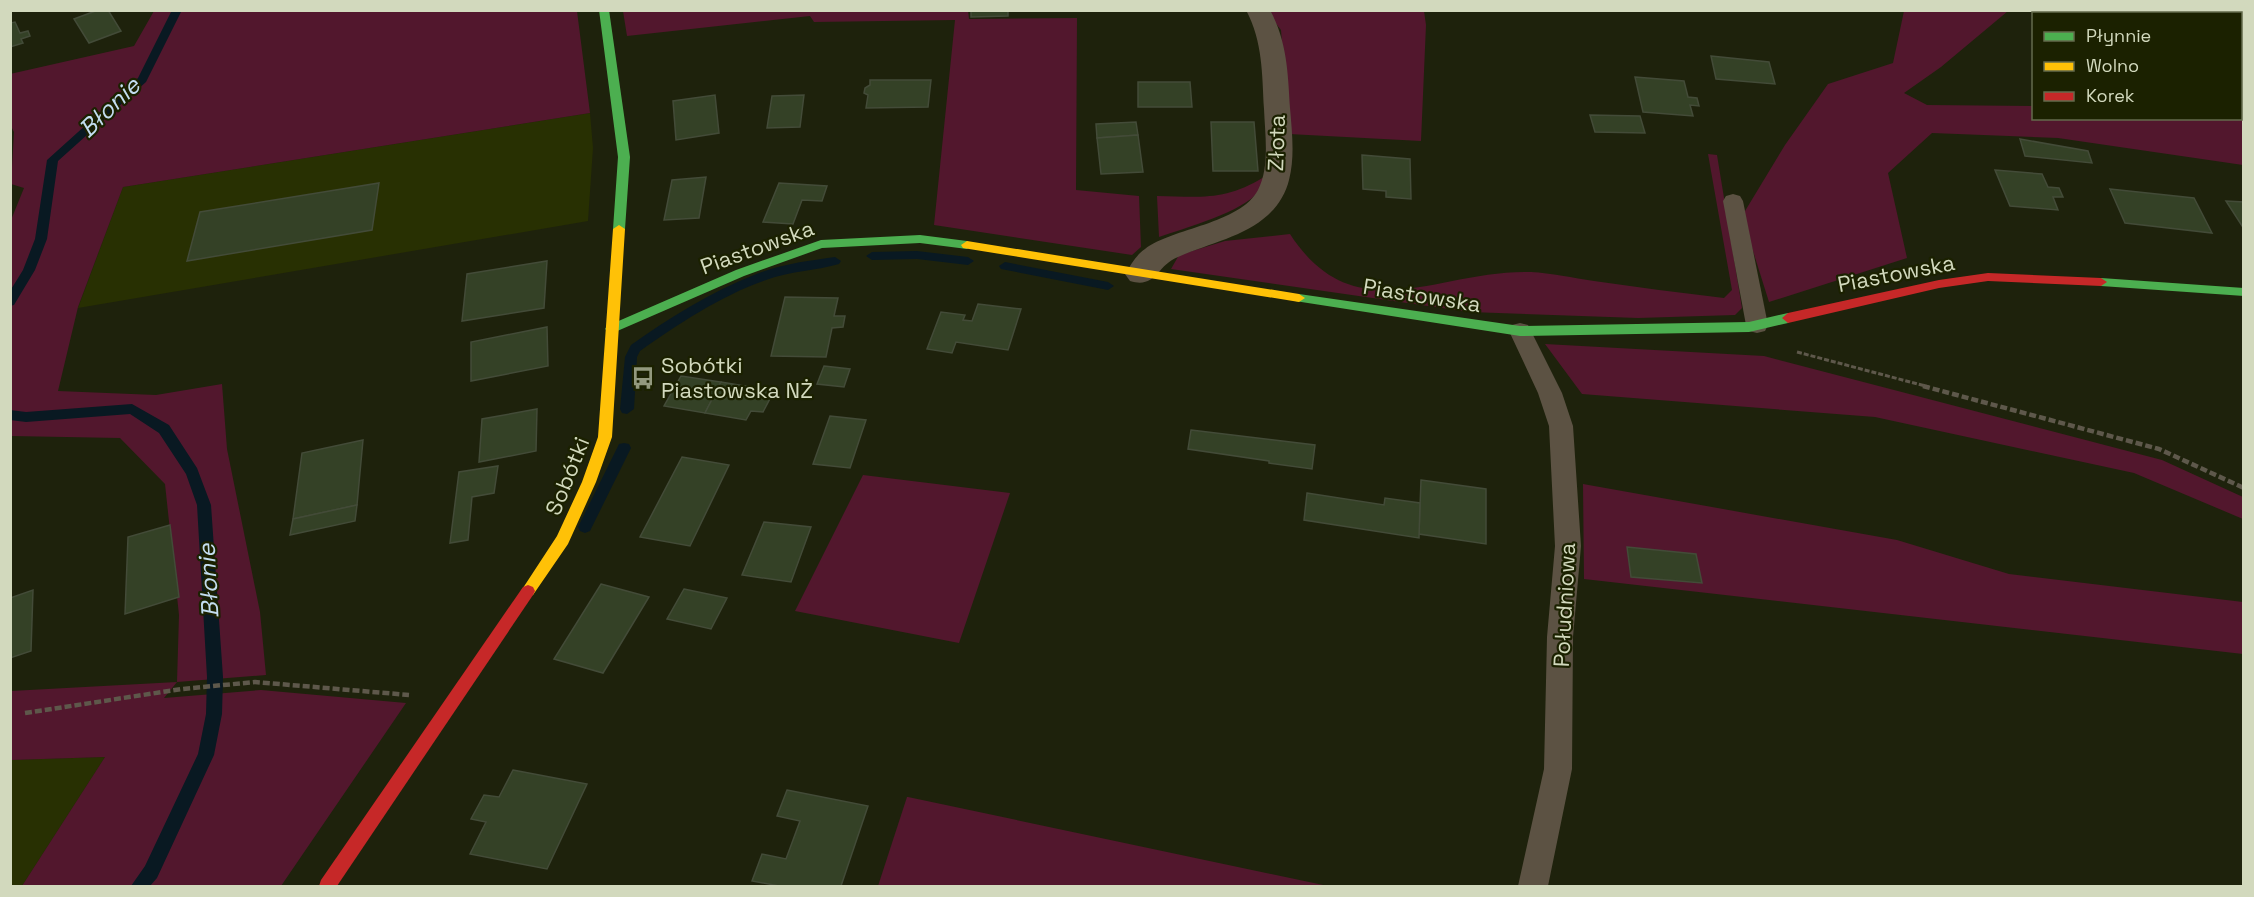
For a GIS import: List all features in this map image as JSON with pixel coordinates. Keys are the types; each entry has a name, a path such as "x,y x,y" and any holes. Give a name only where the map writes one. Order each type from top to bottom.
{"street":[{"name":"Sobótki","path":"327,886 563,540 606,437 611,329 624,157 604,10"},
{"name":"Złota","path":"1140,274 1152,256 1236,223 1259,208 1272,191 1277,165 1278,118 1274,52 1267,24 1258,10"},
{"name":"Piastowska","path":"611,329 740,273 821,244 920,239 993,248 1140,274 1520,331 1753,326 1939,284 1988,277 2051,278 2244,292"}],"lane":[{"path":"1732,201 1753,326"},
{"name":"Południowa","path":"1520,331 1551,393 1561,426 1568,546 1560,637 1558,769 1533,886"}],"path":[{"path":"1753,326 1773,345 2159,449 2244,488"},
{"path":"25,713 182,689 255,682 454,699"}],"shaded area":[{"path":"968,10 969,19 1077,18 1076,190 1139,196 1141,247 1132,255 934,225 955,20 814,22 810,16 627,36 623,11"},
{"path":"154,11 577,11 590,113 123,187 78,307 58,391 156,395 222,384 227,449 260,612 266,675 177,682 179,615 165,484 120,438 11,436 11,220 24,188 11,184 14,132 11,126 10,74 134,46"},
{"path":"1266,11 1424,11 1426,25 1421,141 1289,134 1281,30"},
{"path":"1904,11 2008,11 1941,67 1904,93 1927,105 2032,106 2032,120 2242,120 2243,51 2243,165 2058,138 1932,133 1888,173 1907,258 1769,302 1742,216 1785,145 1828,84 1893,63"},
{"path":"590,113 593,148 588,221 78,308 123,187"},
{"path":"1708,154 1717,155 1742,308 1735,315 1638,318 1470,312 1171,269 1179,255 1225,241 1290,234 1315,264 1342,282 1370,289 1400,289 1497,274 1531,272 1724,298 1732,290"},
{"path":"1264,177 1259,191 1240,206 1213,219 1159,237 1157,196 1199,197 1224,194 1250,185"},
{"path":"1545,344 1764,356 2162,460 2243,497 2243,519 2134,473 1875,417 1582,394"},
{"path":"863,475 1010,493 959,643 795,611"},
{"path":"1583,484 1897,540 2009,574 2243,602 2243,654 1584,579"},
{"path":"177,682 164,698 261,690 406,703 281,886 22,886 105,757 11,760 11,691"},
{"path":"105,757 22,886 11,886 10,760"},
{"path":"908,797 1328,886 878,886"}],"building":[{"path":"98,10 108,10 121,31 89,43 74,19"},
{"path":"971,10 1008,10 1008,16 971,17"},
{"path":"15,22 20,33 28,31 30,36 21,39 23,43 10,47 10,23"},
{"path":"1711,56 1769,62 1775,84 1716,79"},
{"path":"1635,77 1684,81 1688,97 1697,98 1699,106 1690,105 1693,116 1643,112"},
{"path":"870,80 931,80 928,107 866,108 868,95 864,93 865,88 870,85"},
{"path":"1138,82 1190,82 1192,107 1138,107"},
{"path":"715,95 719,133 676,140 673,101"},
{"path":"804,95 800,127 767,128 772,96"},
{"path":"1590,115 1640,116 1645,133 1595,132"},
{"path":"1136,122 1138,135 1097,138 1096,124"},
{"path":"1211,122 1254,122 1258,171 1213,171"},
{"path":"1138,135 1143,172 1101,174 1097,138"},
{"path":"2020,139 2088,151 2092,163 2025,156"},
{"path":"1362,155 1410,159 1411,199 1386,197 1386,191 1363,189"},
{"path":"1995,170 2042,174 2048,187 2059,188 2063,197 2053,197 2058,210 2010,206"},
{"path":"706,177 699,218 664,220 672,180"},
{"path":"379,183 372,230 187,261 200,212"},
{"path":"779,183 827,186 822,201 802,200 793,224 763,222"},
{"path":"2110,189 2194,198 2212,233 2125,223"},
{"path":"2226,201 2244,202 2244,229"},
{"path":"547,261 544,308 462,321 467,274"},
{"path":"785,297 838,298 834,316 845,316 843,327 832,328 826,357 771,356"},
{"path":"978,304 1021,309 1008,350 956,342 952,353 927,349 941,312 965,315 963,320 972,321"},
{"path":"547,327 548,366 471,381 471,342"},
{"path":"824,366 850,369 844,387 817,384"},
{"path":"681,376 721,382 705,413 664,406"},
{"path":"721,382 774,391 763,412 751,411 746,420 705,413"},
{"path":"537,409 536,451 479,462 482,419"},
{"path":"830,416 866,420 850,468 813,464"},
{"path":"1191,430 1315,445 1312,469 1188,449"},
{"path":"363,440 357,505 293,519 302,453"},
{"path":"682,457 729,465 690,546 640,537"},
{"path":"498,466 494,493 472,497 468,540 450,543 459,472"},
{"path":"1421,480 1486,489 1486,544 1419,534"},
{"path":"1307,493 1384,505 1385,498 1420,503 1419,538 1304,520"},
{"path":"357,505 355,521 290,535 293,519"},
{"path":"764,522 811,527 791,582 742,575"},
{"path":"170,525 179,597 125,614 128,537"},
{"path":"1627,547 1696,554 1702,583 1631,577"},
{"path":"601,584 649,597 603,673 554,659"},
{"path":"684,589 727,598 711,629 667,619"},
{"path":"33,590 31,651 10,658 10,598"},
{"path":"513,770 587,784 547,869 470,854 486,822 471,819 484,795 499,797"},
{"path":"787,790 868,806 841,886 779,886 752,881 762,854 786,859 800,821 777,816"}],"waterway":[{"name":"Błonie","path":"10,302 29,270 41,239 53,160 142,80 177,10"},
{"path":"872,256 917,255 968,261"},
{"path":"627,409 631,357 635,348 716,298 760,277 794,267 835,261"},
{"path":"1005,266 1108,286"},
{"name":"Błonie","path":"10,415 26,417 132,409 164,429 192,472 204,505 215,677 214,714 206,755 151,872 140,886"},
{"path":"585,527 624,448"}],"traffic: fast":[{"path":"604,10 624,157 619,229"},
{"path":"611,329 740,273 821,244 920,239 967,245"},
{"path":"2101,282 2244,292"},
{"path":"1299,298 1520,331 1749,327 1788,318"}],"traffic: slow":[{"path":"528,591 563,540 589,482 605,437 619,229"},
{"path":"967,245 1299,298"}],"traffic: jam":[{"path":"1788,318 1939,284 1988,277 2101,282"},
{"path":"327,886 528,591"}],"place":[{"name":"Sobótki Piastowska NŻ","path":"643,378"}]}
